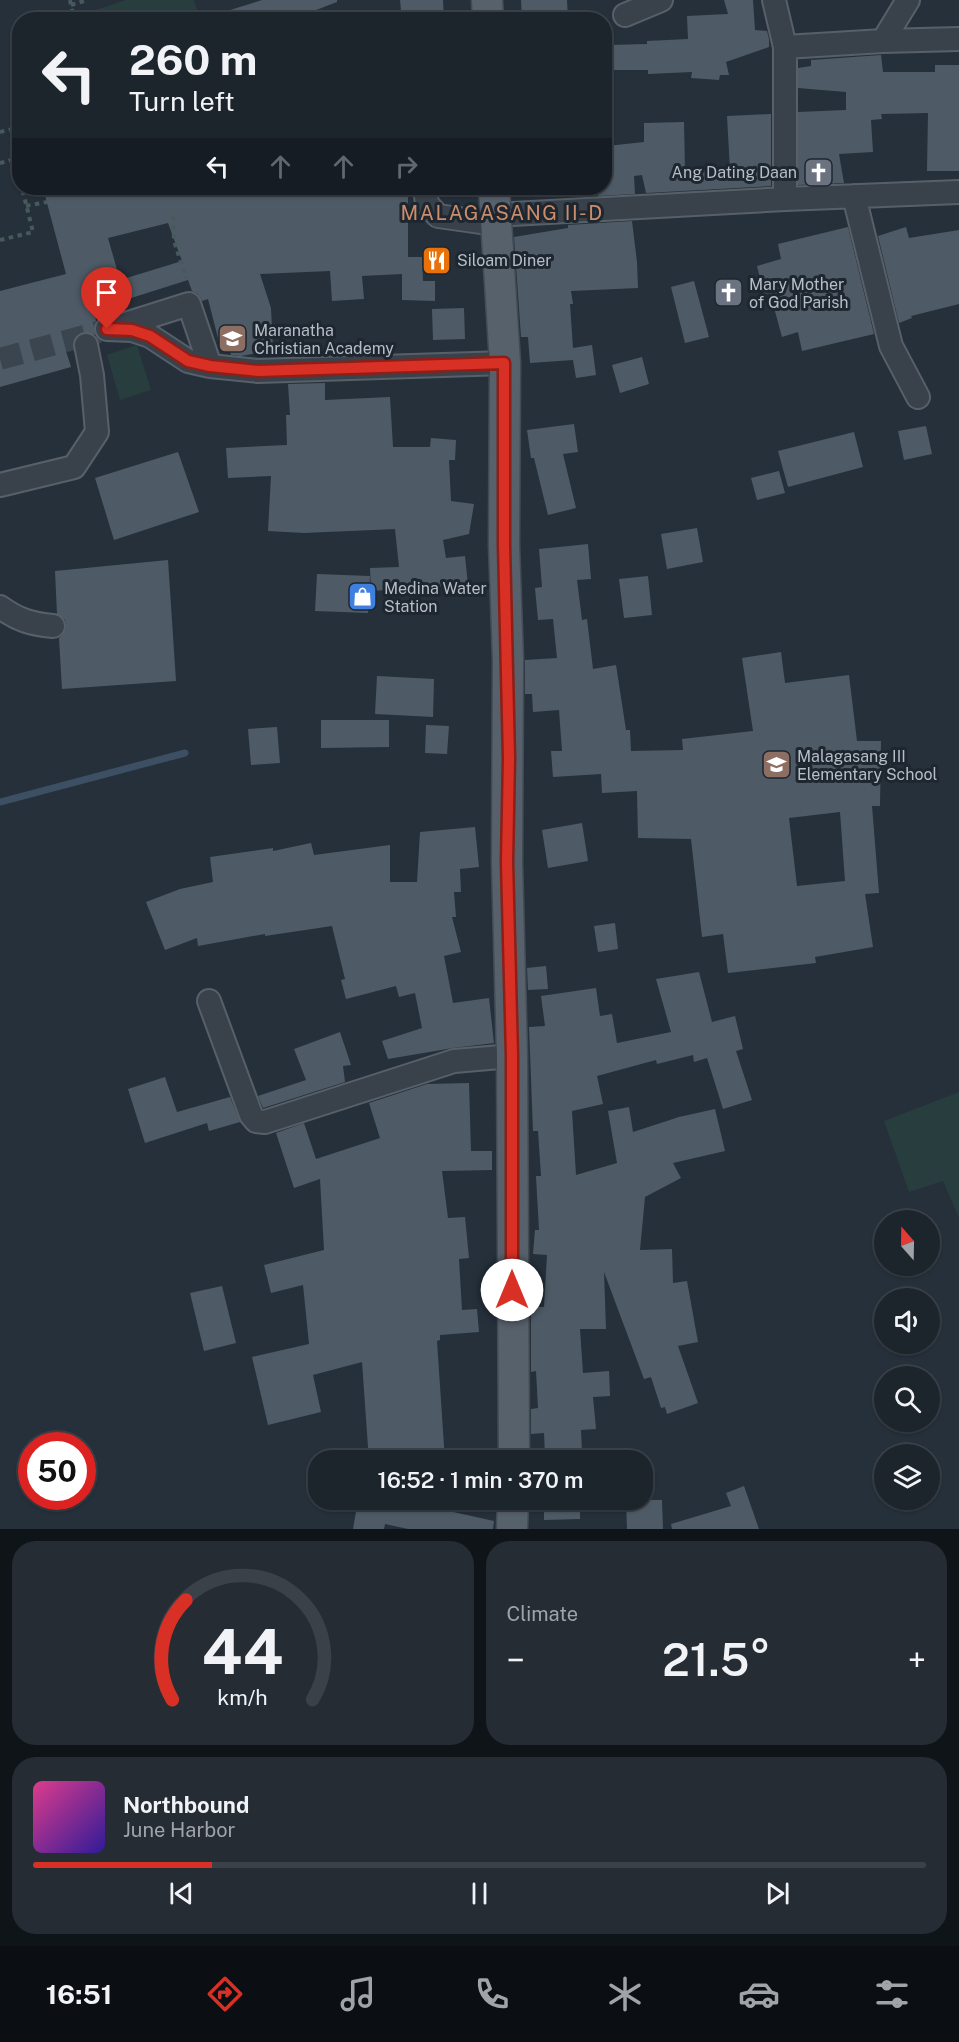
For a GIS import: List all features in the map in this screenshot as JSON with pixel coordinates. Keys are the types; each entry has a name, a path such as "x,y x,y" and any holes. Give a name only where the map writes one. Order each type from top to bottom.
{"main road":[{"path":"495,209 504,363 514,1450"},
{"path":"512,1529 513,1510"}],"street":[{"path":"625,15 662,0"},
{"path":"774,0 785,47 785,199"},
{"path":"883,41 908,0"},
{"path":"785,47 959,39"},
{"path":"426,195 431,211 438,216 465,221 482,221 495,209 959,192"},
{"path":"854,196 891,346 918,397"},
{"path":"97,335 189,304 210,366"},
{"path":"97,335 132,330 150,336 188,361 210,366 258,371 504,363"},
{"path":"0,485 74,467 97,432 92,375 97,335"},
{"path":"0,607 11,615 32,624 53,626"},
{"path":"210,1001 251,1115 256,1121 265,1122 454,1061 512,1056"}],"path":[{"path":"70,3 87,0"},
{"path":"0,240 33,232 24,195"},
{"path":"26,206 47,202"},
{"path":"173,216 174,241 186,278"}],"green space":[{"path":"126,0 194,0 198,12 89,12"},
{"path":"137,345 151,390 120,400 107,355"},
{"path":"959,1092 959,1218 943,1181 909,1192 884,1121"}],"building":[{"path":"262,0 337,0 337,2 311,12 224,12"},
{"path":"400,0 443,0 444,12 401,12"},
{"path":"521,0 567,0 568,12 522,12"},
{"path":"724,0 753,0 755,30 767,31 769,47 726,62 729,75 720,75 719,80 691,78 692,72 648,74 648,70 612,70 612,45 647,44 647,41 688,39 687,16 728,14"},
{"path":"881,55 883,72 935,72 935,65 959,65 959,171 927,171 928,113 881,114 882,119 871,120 873,152 839,154 844,183 798,185 798,112 846,110 846,92 798,88 798,68 811,66 811,60"},
{"path":"771,114 771,186 646,193 642,175 634,176 635,194 598,196 612,195 612,145 644,142 644,123 684,122 685,171 730,170 727,116"},
{"path":"45,195 408,195 408,257 422,257 423,281 435,281 435,301 402,300 402,274 362,276 364,299 332,301 330,271 260,274 271,308 273,350 241,356 231,355 229,344 220,346 208,299 202,301 198,294 192,291 188,280 125,300 127,305 95,314 95,335 84,332 78,335 73,341 73,349 66,351 71,367 0,387 0,291 66,274","holes":["168,223 182,261 120,280 108,238"]},
{"path":"632,221 638,288 571,291 573,348 592,345 596,375 576,378 573,360 530,363 528,337 521,337 514,237 568,228 568,225"},
{"path":"848,227 874,334 802,351 798,332 782,337 770,293 764,294 757,266 781,259 778,244"},
{"path":"906,227 909,238 959,230 959,304 911,316 912,318 899,323 878,236"},
{"path":"694,281 709,337 685,343 671,287"},
{"path":"464,308 465,339 433,340 432,309"},
{"path":"642,357 649,384 620,393 612,365"},
{"path":"325,383 325,400 390,397 393,447 430,447 431,438 456,440 455,460 449,460 451,501 474,504 469,534 443,540 446,558 465,556 468,585 371,591 370,568 399,567 395,529 304,533 268,531 271,476 228,478 226,448 287,445 286,415 290,415 288,384"},
{"path":"574,424 578,452 563,454 576,508 548,515 534,458 531,458 527,430"},
{"path":"926,426 932,454 904,460 898,431"},
{"path":"854,432 863,467 788,487 778,451"},
{"path":"178,452 199,512 114,540 95,478"},
{"path":"779,471 785,493 757,500 751,478"},
{"path":"697,528 703,562 667,569 661,534"},
{"path":"588,544 591,579 577,580 582,620 587,619 593,669 616,665 626,730 630,730 631,751 683,750 682,739 753,731 742,658 781,652 785,683 849,675 857,741 881,741 880,806 872,806 879,893 865,894 873,947 815,957 816,963 728,973 723,934 702,937 691,839 638,838 637,791 602,793 601,774 553,777 551,751 562,751 559,710 533,712 532,694 525,694 525,660 557,658 553,619 538,620 535,588 542,587 539,549","holes":["840,812 845,881 797,886 789,818"]},
{"path":"168,560 176,681 62,689 59,638 66,627 65,620 57,614 55,571"},
{"path":"317,574 370,576 368,613 315,611"},
{"path":"648,576 652,615 624,618 619,579"},
{"path":"377,676 434,679 433,717 375,714"},
{"path":"321,720 389,720 389,747 321,748"},
{"path":"426,725 449,726 447,754 425,753"},
{"path":"277,727 280,763 251,765 248,729"},
{"path":"582,823 588,861 548,868 542,830"},
{"path":"475,827 479,867 460,869 461,892 454,892 456,917 452,917 461,952 444,956 453,1003 489,998 494,1043 388,1059 382,1041 422,1028 415,993 399,997 396,986 346,999 341,980 345,979 332,926 265,936 265,934 198,946 197,938 165,950 146,902 180,889 213,882 210,857 273,848 273,851 311,843 314,855 390,845 390,882 417,882 420,832"},
{"path":"615,923 618,949 598,952 594,926"},
{"path":"546,966 548,989 528,990 527,968"},
{"path":"699,972 712,1022 735,1016 743,1049 736,1051 752,1100 723,1109 707,1058 694,1062 693,1055 657,1064 656,1060 597,1076 603,1104 572,1111 576,1175 617,1163 608,1111 629,1107 633,1132 679,1117 715,1109 725,1151 673,1163 681,1178 645,1197 640,1250 672,1249 673,1283 687,1281 698,1342 678,1346 698,1403 667,1414 665,1407 661,1408 651,1377 644,1379 604,1272 606,1329 580,1329 583,1373 609,1371 610,1396 593,1397 596,1429 581,1430 582,1450 545,1450 544,1433 531,1434 531,1409 538,1408 536,1371 531,1372 531,1307 544,1307 547,1255 533,1254 535,1230 539,1230 536,1176 541,1176 538,1131 533,1131 529,1027 545,1026 541,996 596,988 600,1016 612,1014 617,1043 671,1032 656,979"},
{"path":"340,1032 351,1065 343,1066 345,1082 263,1108 258,1096 306,1080 294,1049"},
{"path":"165,1077 177,1112 230,1097 240,1122 209,1131 207,1123 145,1143 128,1089"},
{"path":"469,1083 471,1151 492,1151 492,1170 442,1171 448,1218 465,1217 469,1258 459,1259 462,1310 477,1309 479,1332 440,1335 440,1340 437,1341 444,1450 368,1450 362,1362 313,1375 321,1412 268,1425 252,1357 309,1344 303,1285 271,1293 264,1265 324,1250 320,1179 294,1188 276,1133 304,1123 316,1159 380,1138 369,1103 427,1084"},
{"path":"222,1286 236,1343 204,1351 190,1293"},
{"path":"744,1486 759,1529 672,1529 671,1524 731,1506 726,1493"},
{"path":"653,1500 662,1500 663,1529 627,1529 626,1510 653,1510"},
{"path":"356,1510 444,1510 494,1521 493,1529 408,1529 385,1524 384,1529 353,1529"},
{"path":"544,1510 580,1510 580,1519 544,1520"}],"waterway":[{"path":"0,802 185,753"}],"tunnel":[{"path":"0,359 99,332"}],"place":[{"name":"Ang Dating Daan","path":"818,172"},
{"name":"Siloam Diner","path":"436,260"},
{"name":"Mary Mother of God Parish","path":"728,293"},
{"name":"Maranatha Christian Academy","path":"233,339"},
{"name":"Medina Water Station","path":"363,597"},
{"name":"Malagasang III Elementary School","path":"776,765"}],"district":[{"name":"MALAGASANG II-D","path":"502,213"}],"route":[{"path":"107,329 132,330 150,336 188,361 210,366 258,371 504,363 506,453 504,545 509,758 507,862 512,1056 512,1290"}]}
